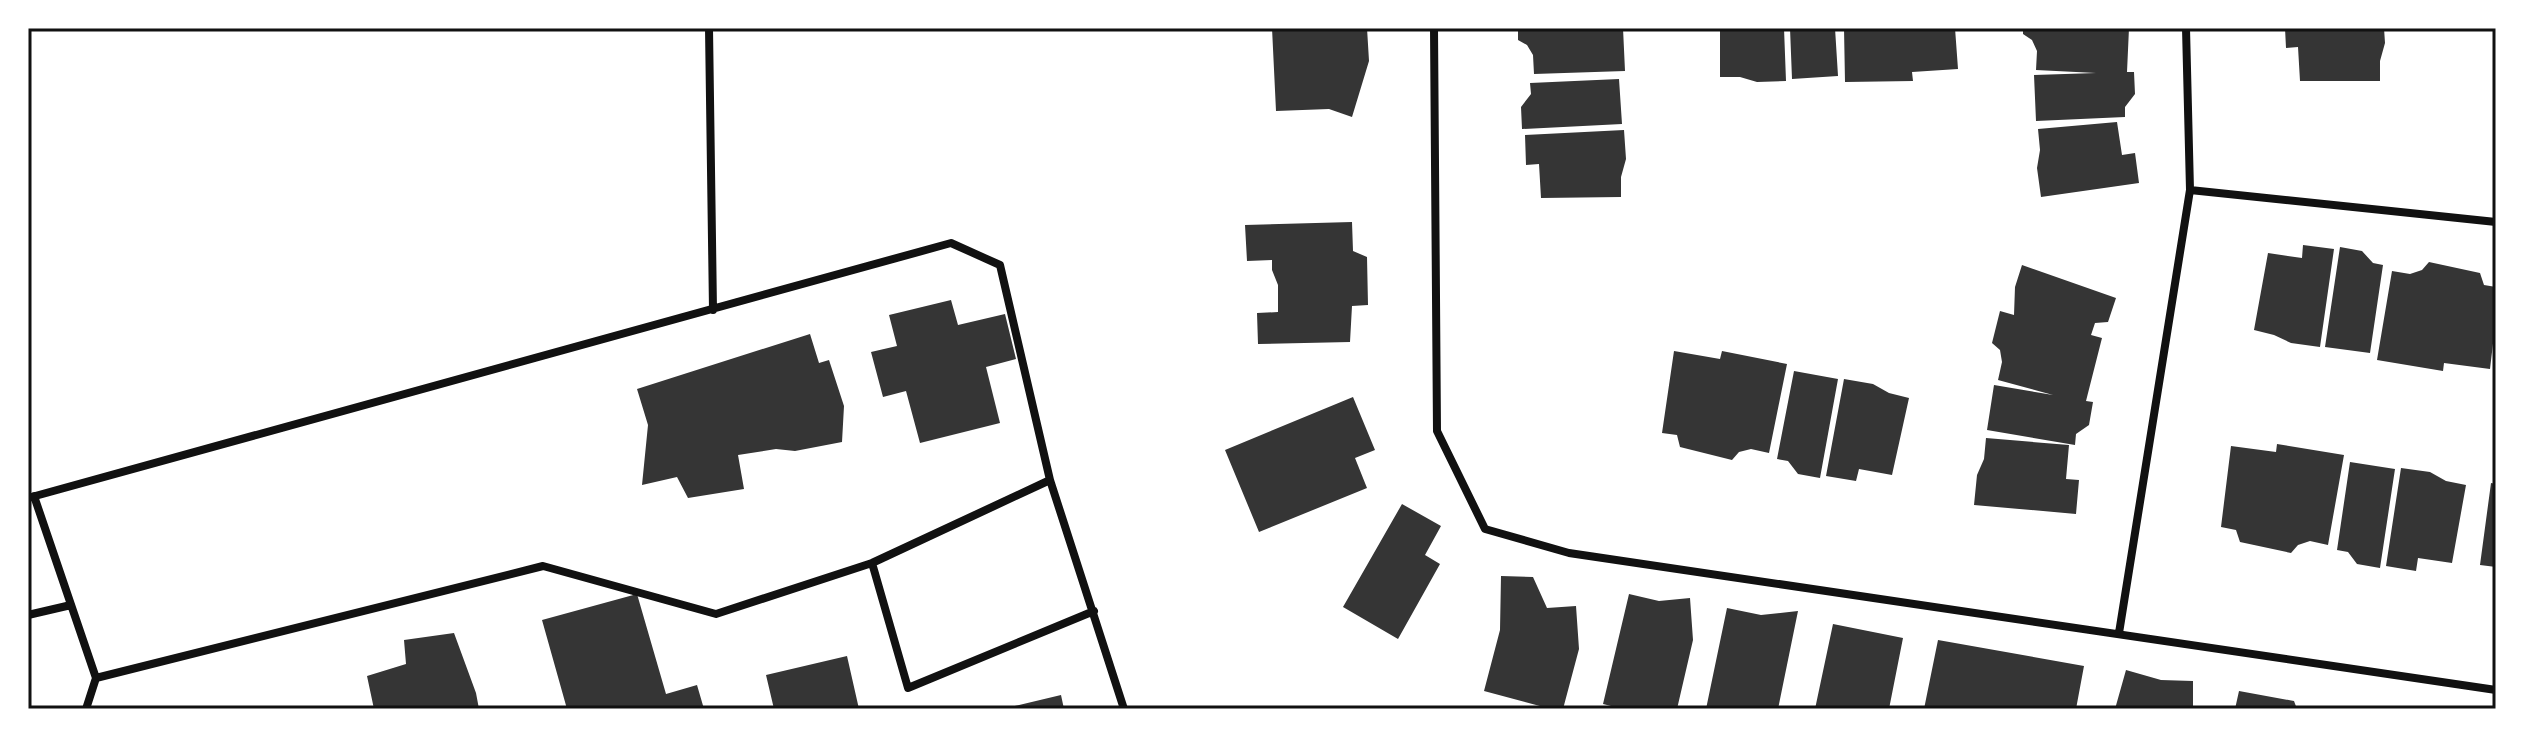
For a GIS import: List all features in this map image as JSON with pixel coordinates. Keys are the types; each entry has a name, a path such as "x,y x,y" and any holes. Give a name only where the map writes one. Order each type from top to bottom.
{"street":[{"path":"709,28 713,310"},
{"path":"1434,28 1437,431 1485,529 1569,553 2496,690"},
{"path":"2119,633 2190,190 2186,28"},
{"path":"2190,190 2496,222"},
{"path":"86,709 96,678 31,497 951,243 1000,265 1050,480 1124,709"},
{"path":"96,678 543,566 716,614 872,563 1050,480"},
{"path":"872,563 908,688 1094,611"},
{"path":"28,615 71,605"}],"building":[{"path":"1272,28 1367,28 1369,61 1352,117 1329,109 1276,111"},
{"path":"1518,28 1623,28 1625,71 1534,74 1533,55 1527,45 1518,40"},
{"path":"1720,28 1784,28 1786,81 1757,82 1740,77 1720,77"},
{"path":"1790,28 1835,28 1838,76 1792,79"},
{"path":"1844,28 1955,28 1958,69 1912,72 1913,81 1845,82"},
{"path":"2023,28 2129,28 2127,72 2134,72 2135,94 2125,107 2125,117 2036,121 2034,75 2096,73 2036,70 2037,51 2032,40 2023,34"},
{"path":"2285,28 2384,28 2380,81 2300,81 2298,47 2286,48"},
{"path":"1619,79 1622,124 1522,129 1521,107 1531,94 1530,83"},
{"path":"2117,122 2122,155 2135,153 2139,183 2041,197 2037,168 2040,150 2038,129"},
{"path":"1624,130 1626,159 1621,177 1621,197 1541,198 1539,164 1526,165 1525,135"},
{"path":"1352,222 1353,251 1367,257 1368,305 1352,306 1350,342 1258,344 1257,313 1278,312 1278,285 1272,260 1247,261 1245,225"},
{"path":"2303,245 2334,249 2320,347 2291,343 2254,330 2268,253 2302,258"},
{"path":"2340,247 2362,251 2373,263 2383,265 2370,353 2325,347"},
{"path":"2429,262 2480,273 2484,285 2496,287 2490,369 2444,363 2443,371 2377,360 2392,271 2410,274 2422,270"},
{"path":"2022,265 2116,298 2108,322 2095,323 2091,335 2102,338 2086,401 2093,402 2089,425 2076,434 2075,445 1987,430 1994,385 2053,395 1998,380 2002,362 2000,350 1992,343 2000,311 2014,315 2015,287"},
{"path":"951,300 958,325 1005,314 1016,359 986,367 1000,423 920,443 906,391 883,397 871,352 897,346 889,315"},
{"path":"810,334 819,363 829,360 844,406 842,442 795,451 776,449 738,455 744,489 688,498 677,477 642,485 648,425 637,389"},
{"path":"1674,351 1720,359 1722,351 1787,364 1769,453 1751,449 1739,452 1732,460 1680,447 1677,435 1662,433"},
{"path":"1794,371 1838,379 1820,478 1798,474 1788,461 1777,459"},
{"path":"1844,379 1873,384 1889,393 1909,398 1892,475 1859,469 1856,481 1826,476"},
{"path":"1353,397 1375,450 1355,458 1367,488 1259,532 1225,450"},
{"path":"1986,438 2069,445 2066,479 2079,480 2076,514 1974,505"},
{"path":"2277,444 2344,455 2328,545 2310,541 2298,545 2291,553 2240,542 2236,530 2221,527 2231,446 2276,452"},
{"path":"2350,462 2395,469 2380,568 2357,564 2348,552 2337,550"},
{"path":"2401,468 2430,472 2446,481 2466,485 2452,563 2418,558 2416,571 2386,566"},
{"path":"2491,483 2496,484 2496,567 2480,565"},
{"path":"1402,504 1441,526 1425,555 1440,564 1398,639 1343,607"},
{"path":"1501,576 1533,577 1547,608 1576,606 1579,649 1563,709 1551,709 1484,691 1500,630"},
{"path":"637,594 666,694 697,685 704,709 567,709 542,620"},
{"path":"1629,594 1659,601 1690,598 1693,640 1677,709 1623,709 1603,704"},
{"path":"1727,608 1761,615 1798,611 1778,709 1706,709"},
{"path":"1833,624 1903,638 1889,709 1815,709"},
{"path":"454,633 479,709 374,709 367,676 406,664 404,640"},
{"path":"1938,640 2084,666 2076,709 1924,709"},
{"path":"847,656 859,709 774,709 766,675"},
{"path":"2126,670 2161,680 2193,681 2193,709 2115,709"},
{"path":"2239,691 2294,701 2297,709 2235,709"},
{"path":"1061,695 1064,709 1006,709 1006,708"}]}
